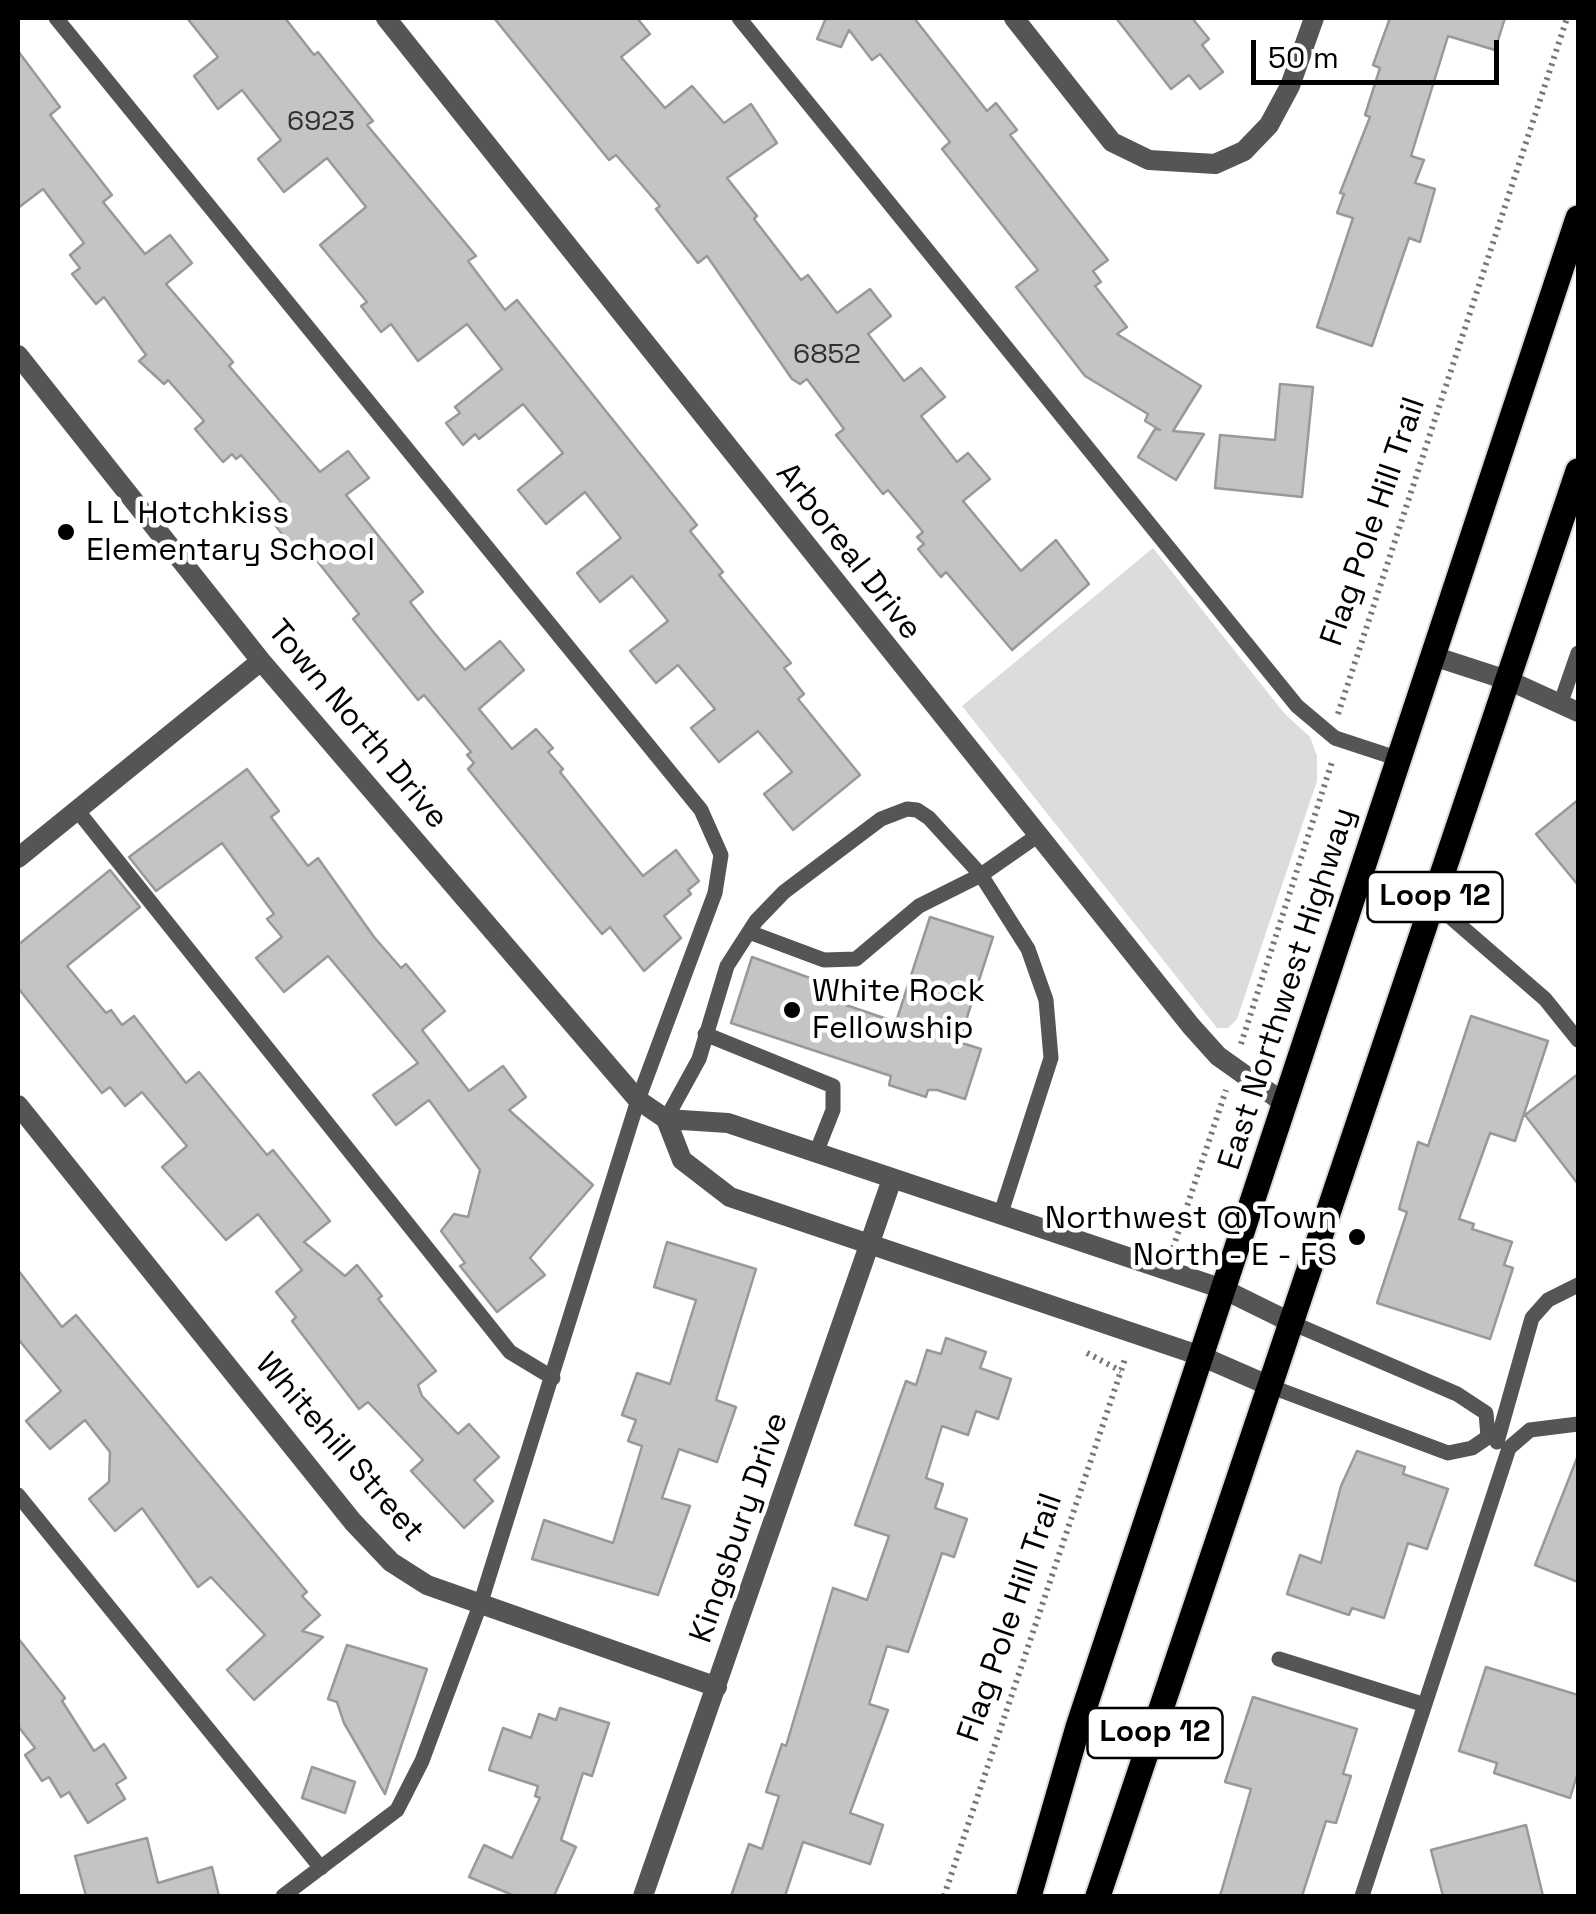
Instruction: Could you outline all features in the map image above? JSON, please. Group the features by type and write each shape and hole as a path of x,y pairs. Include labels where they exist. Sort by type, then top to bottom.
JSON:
{"main road":[{"name":"East Northwest Highway","path":"1030,1896 1078,1727 1578,218"},
{"name":"Loop 12","path":"1098,1896 1578,471"}],"street":[{"name":"Arboreal Drive","path":"386,18 1037,836 1209,1046 1284,1102"},
{"path":"1014,18 1112,142 1149,160 1215,164 1244,151 1269,126 1290,86 1314,18"},
{"name":"Town North Drive","path":"18,355 262,661 638,1100 666,1119 728,1124 1000,1216 1168,1260 1292,1323"},
{"path":"1433,656 1510,681 1570,707"},
{"path":"18,858 262,661"},
{"name":"Whitehill Street","path":"18,1105 354,1522 391,1562 427,1585 717,1687"},
{"path":"666,1119 682,1160 730,1197 1201,1356 1272,1386"},
{"name":"Kingsbury Drive","path":"643,1896 892,1179"}],"lane":[{"path":"56,18 701,810 721,855 715,894 638,1100 480,1605 422,1761 397,1810 283,1896"},
{"path":"740,18 1297,706 1335,738 1399,759"},
{"path":"1570,707 1578,653"},
{"path":"666,1119 699,1059 727,966 749,932 784,892 881,819 907,809 929,818 980,875 1028,949 1046,1000 1053,1044 1000,1216"},
{"path":"77,810 510,1352 553,1378"},
{"path":"749,932 824,960 856,959 918,906 980,875 1037,836"},
{"path":"1433,902 1546,999 1578,1040"},
{"path":"705,1034 833,1086 833,1110 816,1153"},
{"path":"1362,1896 1422,1704 1532,1318 1548,1300 1578,1286"},
{"path":"1292,1323 1457,1394 1486,1412 1498,1442"},
{"path":"1272,1386 1448,1453 1530,1430 1578,1424"},
{"path":"18,1495 322,1868"},
{"path":"1280,1660 1422,1704"}],"path":[{"name":"Flag Pole Hill Trail","path":"1241,1044 1331,770 1349,675 1567,18"},
{"path":"1168,1260 1224,1096"},
{"name":"Flag Pole Hill Trail","path":"944,1896 1136,1334"},
{"path":"1088,1353 1121,1372"}],"shaded area":[{"path":"1153,548 1284,713 1310,737 1317,756 1317,781 1237,1019 1228,1028 1217,1028 962,706"}],"building":[{"path":"187,18 285,18 314,55 318,52 373,121 367,125 476,256 468,261 505,310 517,300 697,525 690,531 723,572 719,575 791,663 784,668 804,694 798,699 860,775 793,830 764,794 792,772 758,731 719,762 691,728 715,709 678,665 656,683 630,651 668,621 632,576 600,602 577,573 621,538 585,492 546,524 518,490 563,453 523,404 479,439 475,434 463,445 446,423 460,413 455,407 502,369 467,324 418,361 391,324 381,332 361,306 367,302 320,245 366,207 327,158 284,192 258,159 281,140 242,90 218,109 194,76 218,57"},
{"path":"494,18 637,18 650,34 621,57 665,108 692,86 724,123 751,104 777,143 727,178 757,216 754,219 801,280 808,275 837,313 870,289 891,316 868,334 904,381 921,368 945,397 921,416 957,462 968,453 990,479 963,501 1021,571 1056,540 1089,584 1012,650 946,572 941,577 918,549 924,544 917,537 923,532 888,490 883,494 836,435 844,429 807,379 800,384 792,379 707,256 698,263 656,209 660,206 616,155 609,160"},
{"path":"826,18 914,18 987,111 996,103 1017,130 1010,135 1108,260 1093,271 1101,282 1095,286 1127,327 1117,334 1201,386 1173,431 1204,434 1176,480 1138,457 1155,429 1160,430 1145,421 1148,414 1085,376 1016,287 1038,270 942,149 950,142 880,54 872,60 849,30 841,47 817,39"},
{"path":"1116,18 1192,18 1209,39 1202,45 1223,72 1200,89 1189,75 1171,89"},
{"path":"1390,18 1505,18 1495,50 1448,36 1411,156 1424,160 1415,183 1435,189 1420,242 1409,238 1372,346 1317,327 1353,218 1337,213 1344,194 1340,193 1370,117 1365,115 1380,68 1373,65"},
{"path":"18,51 60,107 50,115 112,195 103,202 145,254 170,235 192,263 166,284 233,362 229,366 320,472 348,451 369,478 346,495 423,592 410,602 435,634 465,670 500,641 524,670 479,709 512,749 536,729 553,748 548,752 563,769 560,772 643,876 676,850 699,881 688,890 691,894 664,916 681,938 644,971 610,927 602,934 468,769 474,763 467,755 471,752 424,695 418,700 353,619 359,614 318,562 298,540 291,546 266,513 281,502 241,455 236,459 232,454 223,462 195,429 204,421 168,380 164,384 139,361 146,355 104,297 96,304 72,274 80,268 70,255 84,243 43,189 18,208"},
{"path":"1280,384 1313,387 1302,497 1215,488 1220,435 1275,440"},
{"path":"247,769 279,811 271,817 308,866 318,858 374,937 401,968 406,964 445,1011 422,1030 469,1091 503,1066 526,1097 509,1110 593,1185 530,1258 545,1275 497,1312 460,1266 465,1263 441,1231 454,1214 468,1217 480,1170 429,1100 396,1125 373,1095 418,1063 328,956 284,992 256,958 282,937 267,919 274,914 222,843 156,891 129,857"},
{"path":"1578,800 1578,885 1536,834"},
{"path":"110,870 140,907 67,966 106,1013 111,1010 122,1025 134,1016 186,1083 199,1072 267,1155 273,1150 330,1221 304,1242 345,1276 357,1265 382,1296 378,1299 436,1371 418,1385 422,1396 458,1434 469,1424 499,1457 474,1480 493,1501 464,1528 411,1471 423,1460 368,1402 359,1409 292,1321 296,1317 276,1292 302,1270 258,1214 226,1240 162,1167 187,1146 142,1092 125,1106 110,1087 102,1093 18,988 18,945"},
{"name":"White Rock Fellowship","path":"930,917 993,937 959,1042 981,1049 965,1099 937,1090 928,1090 926,1097 889,1085 891,1076 731,1023 752,957 832,986 828,999 896,1022"},
{"path":"1471,1016 1548,1041 1515,1141 1490,1133 1459,1219 1474,1224 1472,1229 1512,1242 1504,1265 1513,1268 1490,1339 1377,1303 1407,1212 1399,1209 1418,1142 1428,1146"},
{"path":"1578,1074 1578,1184 1525,1115"},
{"path":"667,1242 756,1269 716,1400 736,1407 717,1462 679,1449 662,1498 690,1506 658,1595 532,1559 544,1520 613,1543 642,1446 628,1441 636,1420 622,1415 637,1373 670,1384 696,1300 654,1287"},
{"path":"18,1270 62,1327 76,1315 307,1592 302,1596 320,1615 302,1631 323,1637 254,1700 227,1670 265,1635 211,1577 198,1587 142,1508 115,1531 89,1499 109,1482 110,1452 85,1420 50,1449 26,1421 61,1391 18,1339"},
{"path":"946,1338 986,1352 980,1368 1011,1379 998,1419 976,1411 968,1435 942,1426 926,1478 943,1484 935,1508 967,1519 954,1557 942,1553 908,1652 887,1646 869,1704 888,1710 850,1813 883,1825 870,1864 803,1842 785,1896 731,1896 749,1844 762,1849 779,1796 766,1792 782,1744 786,1746 833,1588 867,1600 889,1536 855,1525 906,1381 916,1385 927,1350 941,1354"},
{"path":"1357,1451 1405,1467 1403,1474 1448,1489 1427,1549 1408,1543 1384,1618 1352,1608 1349,1615 1287,1594 1300,1555 1321,1563 1341,1486"},
{"path":"1578,1459 1578,1582 1535,1565"},
{"path":"18,1638 65,1698 62,1701 94,1751 104,1744 126,1778 116,1784 125,1799 88,1823 69,1792 61,1797 49,1777 42,1781 25,1755 35,1748 18,1726"},
{"path":"347,1645 427,1669 385,1794 344,1723 337,1702 328,1699"},
{"path":"1486,1667 1578,1695 1578,1772 1570,1798 1494,1773 1497,1763 1459,1751"},
{"path":"1253,1697 1357,1729 1343,1774 1351,1776 1336,1823 1326,1821 1302,1896 1220,1896 1251,1789 1225,1782"},
{"path":"560,1708 609,1723 592,1776 583,1773 561,1840 576,1847 554,1896 515,1896 469,1877 484,1845 512,1858 540,1798 535,1796 538,1786 489,1770 503,1728 531,1738 539,1714 556,1720"},
{"path":"312,1767 355,1782 345,1813 302,1798"},
{"path":"1526,1825 1543,1896 1443,1896 1431,1850"},
{"path":"147,1838 158,1883 212,1867 219,1896 86,1896 75,1856"}],"place":[{"name":"L L Hotchkiss Elementary School","path":"66,532"},
{"name":"White Rock Fellowship","path":"792,1010"},
{"name":"Northwest @ Town North - E - FS","path":"1357,1237"}]}
